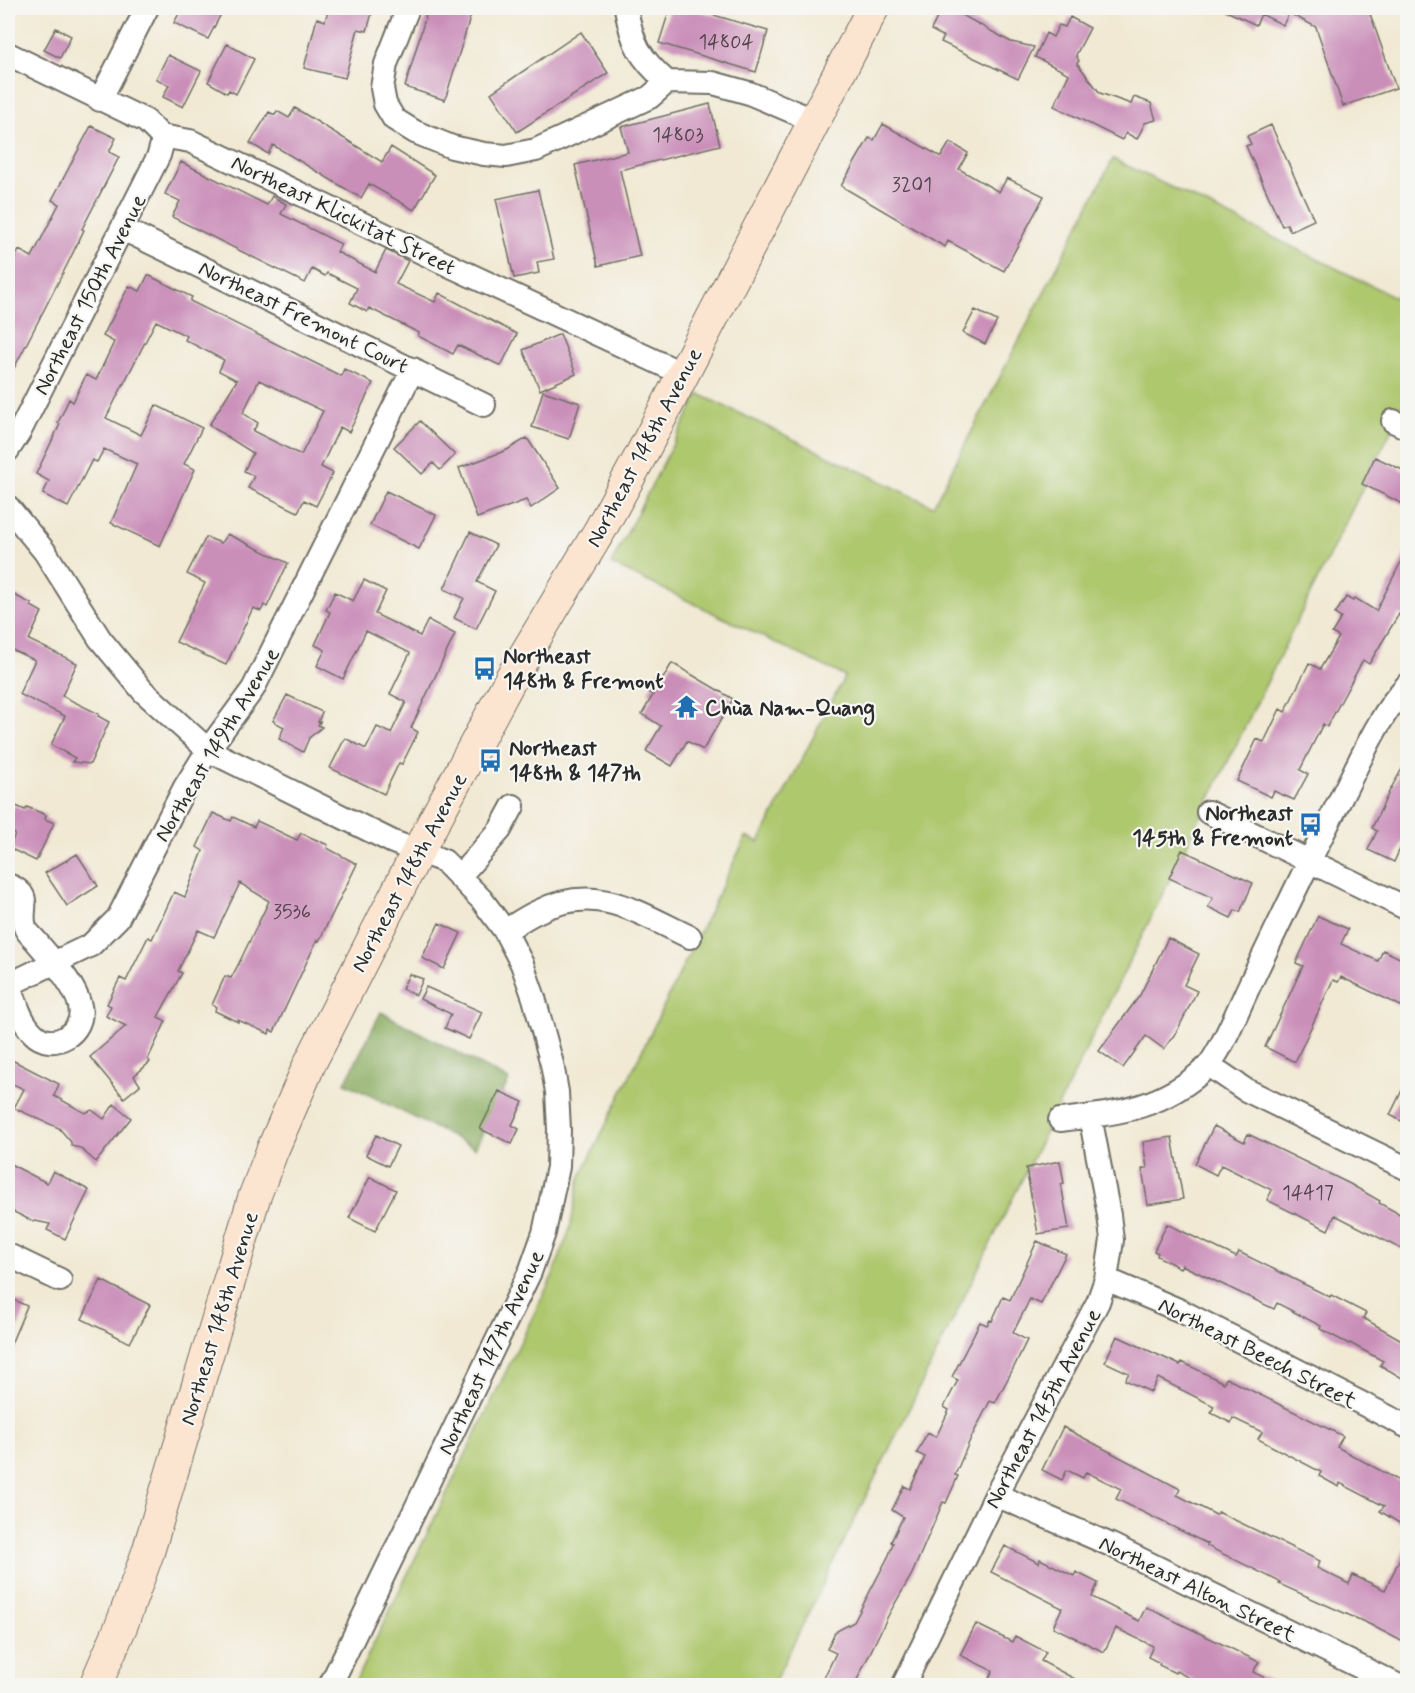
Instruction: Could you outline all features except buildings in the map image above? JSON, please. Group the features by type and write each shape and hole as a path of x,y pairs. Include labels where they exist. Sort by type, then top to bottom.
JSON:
{"main road":[{"name":"Northeast 148th Avenue","path":"95,1686 123,1624 148,1552 239,1245 272,1151 320,1040 510,680 600,530 639,459 873,8"}],"street":[{"path":"100,100 147,8"},
{"path":"408,8 387,64 382,88 385,104 394,119 416,132 452,147 506,156 536,150 650,97 668,82"},
{"path":"626,8 630,28 639,52 668,82 713,83 749,93 815,121"},
{"name":"Northeast Klickitat Street","path":"8,54 146,122 161,136 190,141 683,374"},
{"name":"Northeast 150th Avenue","path":"8,450 19,433 123,229 159,155 162,144 161,136"},
{"name":"Northeast Fremont Court","path":"123,229 484,405"},
{"name":"Northeast 149th Avenue","path":"8,885 22,895 26,905 25,927 54,963 69,984 80,1005 81,1016 78,1026 61,1040 48,1041 38,1038 31,1032 19,1011 8,983 54,963 90,945 118,918 163,826 208,750 253,688 412,369"},
{"name":"Northeast 147th Avenue","path":"8,507 45,552 100,639 143,691 208,750 393,842 444,861 482,900 505,931 522,964 534,998 552,1064 557,1092 559,1129 558,1167 544,1233 530,1272 330,1686"},
{"path":"1060,1120 1125,1112 1147,1105 1169,1095 1209,1065 1225,1037 1309,861 1376,728 1407,684"},
{"path":"459,877 500,830 513,806"},
{"path":"1208,812 1407,909"},
{"path":"505,931 538,911 561,903 585,899 619,904 690,937"},
{"path":"1209,1065 1244,1089 1407,1169"},
{"name":"Northeast 145th Avenue","path":"905,1685 996,1495 1098,1302 1106,1279 1112,1240 1090,1116"},
{"path":"8,1255 60,1280"},
{"name":"Northeast Beech Street","path":"1106,1279 1181,1311 1407,1427"},
{"name":"Northeast Alton Street","path":"996,1495 1111,1545 1399,1686"}],"green space":[{"path":"1113,159 1407,303 1407,398 773,1685 353,1686 553,1275 570,1229 580,1178 746,837 759,842 845,676 611,564 699,394 933,506"},
{"path":"381,1012 509,1080 475,1148 345,1083"}],"place":[{"name":"Northeast 148th & Fremont","path":"485,668"},
{"name":"Chùa Nam-Quang","path":"687,707"},
{"name":"Northeast 148th & 147th","path":"491,760"},
{"name":"Northeast 145th & Fremont","path":"1311,825"}]}
